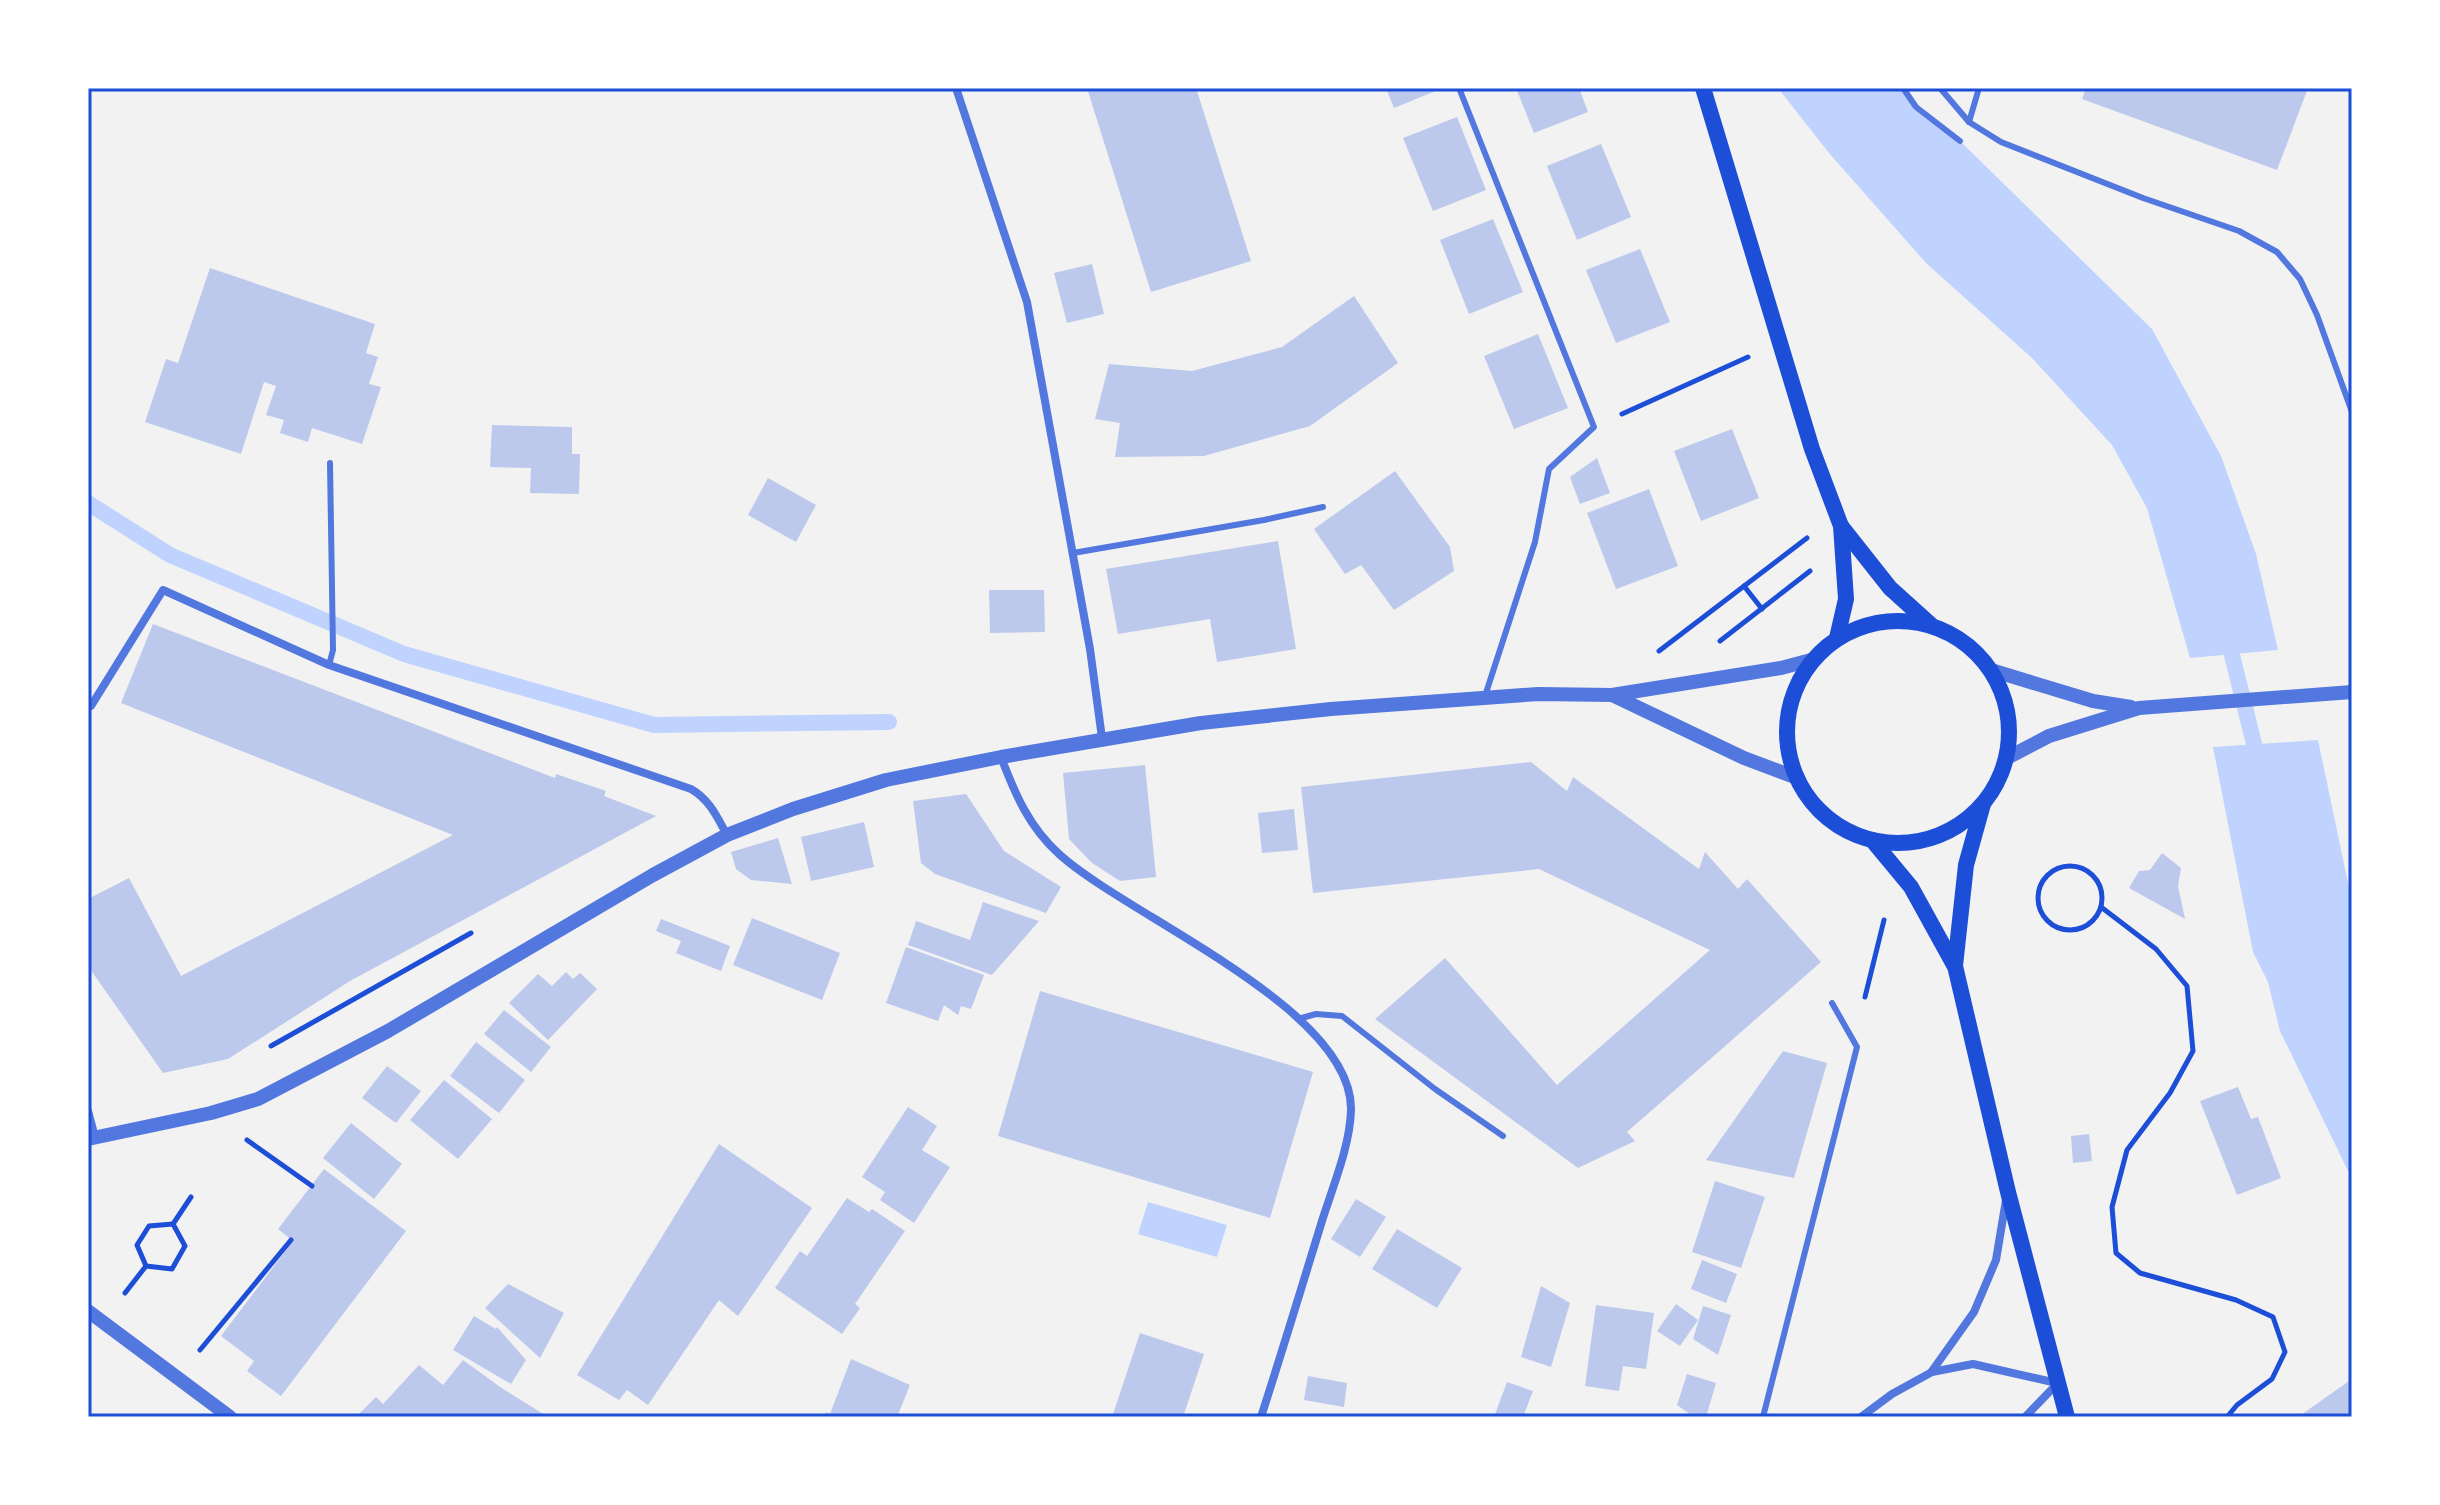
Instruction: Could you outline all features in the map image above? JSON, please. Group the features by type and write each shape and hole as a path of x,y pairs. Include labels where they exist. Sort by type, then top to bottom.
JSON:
{"main road":[{"path":"1703,88 1812,449 1841,526 1846,599 1837,638"},
{"path":"1841,526 1890,588 1931,625 1964,642 1991,670 2004,698 2010,729 2007,758 1993,790 1983,804 1960,824 1933,838 1902,843 1872,840 1841,827 1815,806 1797,778 1786,738 1792,697 1811,660 1837,638 1882,621 1931,625"},
{"path":"1955,966 1966,865 1983,804"},
{"path":"1872,840 1911,887 1955,966 2008,1192 2067,1417"}],"street":[{"path":"956,88 1027,302 1090,649 1102,738"},
{"path":"91,706 163,590 329,665 691,789 704,796 727,835"},
{"path":"88,1111 92,1138 236,1107 280,1089 388,1031 665,868 727,835 822,799 886,780 1102,738 1201,723 1331,709 1538,694 1612,695 1781,668 1811,660"},
{"path":"1991,670 2093,701 2139,708 2352,692"},
{"path":"1612,695 1744,758 1797,778"},
{"path":"2007,758 2049,736 2139,708"},
{"path":"1001,757 1029,821 1060,855 1249,979 1298,1019 1327,1049 1347,1083 1351,1112 1338,1171 1261,1417"},
{"path":"1932,1372 1974,1312 1996,1260 2008,1192"},
{"path":"88,1311 230,1417"},
{"path":"1861,1417 1892,1394 1932,1372 1973,1364 2058,1383"},
{"path":"2025,1417 2058,1383"}],"lane":[{"path":"1459,88 1594,427 1549,469 1535,542 1484,700"},
{"path":"1903,88 1916,107 1960,141"},
{"path":"1940,88 1969,122 2001,142 2143,198 2239,231 2277,252 2300,279 2317,315 2352,412"},
{"path":"1969,122 1979,88"},
{"path":"329,665 333,650 330,463"},
{"path":"1073,553 1323,507"},
{"path":"1763,1417 1857,1047 1832,1003"},
{"path":"1298,1019 1316,1014 1342,1016 1435,1089 1503,1136"}],"path":[{"path":"1594,427 1749,356"},
{"path":"1655,654 1812,534"},
{"path":"1717,644 1814,568"},
{"path":"1744,586 1762,609"},
{"path":"2062,866 2084,869 2100,885 2101,907 2097,915 2082,928 2062,928 2045,918 2040,910 2039,889 2045,878 2062,866"},
{"path":"2101,907 2156,949 2187,986 2193,1051 2170,1093 2127,1150 2112,1207 2116,1253 2140,1273 2236,1300 2273,1317 2285,1352 2272,1379 2237,1405 2227,1417"},
{"path":"1875,954 1884,920"},
{"path":"271,1046 471,933"},
{"path":"282,1165 312,1186"},
{"path":"173,1224 191,1197"},
{"path":"146,1266 172,1269 185,1246 173,1224"},
{"path":"146,1266 137,1245 149,1226 173,1224"},
{"path":"200,1350 291,1240"},
{"path":"125,1293 146,1266"}],"water":[{"path":"1778,88 1903,88 1916,107 1960,141 2152,329 2221,456 2256,554 2278,650 2190,658 2147,508 2112,445 2032,358 1926,263 1829,153"},
{"path":"2318,740 2352,902 2352,1179 2280,1031 2268,982 2253,952 2213,747"},
{"path":"1148,1202 1227,1225 1217,1257 1138,1234"}],"building":[{"path":"1087,88 1196,88 1251,261 1151,292"},
{"path":"1386,88 1443,88 1394,108"},
{"path":"1516,88 1579,88 1588,112 1534,133"},
{"path":"2086,88 2308,88 2277,170 2082,99"},
{"path":"1457,117 1486,190 1433,211 1403,138"},
{"path":"1601,144 1631,217 1577,240 1547,166"},
{"path":"1493,219 1523,292 1469,314 1440,240"},
{"path":"1640,249 1670,322 1616,343 1586,270"},
{"path":"1092,264 1104,314 1067,323 1054,273"},
{"path":"210,268 375,324 366,353 378,357 369,384 381,387 362,444 312,428 308,442 280,433 284,420 266,415 276,386 264,382 241,454 145,422 166,359 178,363"},
{"path":"1354,296 1398,363 1310,426 1204,456 1115,457 1120,423 1095,419 1109,364 1192,371 1282,347"},
{"path":"1538,334 1568,408 1514,429 1484,356"},
{"path":"492,425 572,427 572,454 580,454 579,494 530,493 531,468 490,467"},
{"path":"1732,429 1759,498 1701,521 1674,451"},
{"path":"1597,458 1610,493 1580,504 1570,477"},
{"path":"1395,471 1450,547 1454,571 1394,610 1361,565 1345,574 1314,529"},
{"path":"768,478 816,505 796,542 748,515"},
{"path":"1649,489 1678,566 1616,589 1587,513"},
{"path":"1278,541 1296,649 1217,662 1210,619 1118,634 1106,569"},
{"path":"989,590 1044,590 1045,632 990,633"},
{"path":"153,624 555,778 556,774 606,791 604,796 656,816 350,981 228,1059 163,1073 88,966 88,899 129,878 181,976 453,835 121,703"},
{"path":"1531,762 1567,791 1573,777 1699,869 1705,852 1738,889 1747,879 1821,962 1627,1132 1635,1141 1578,1168 1375,1019 1445,958 1557,1085 1710,950 1539,869 1313,893 1301,787"},
{"path":"1145,765 1156,877 1120,881 1092,863 1069,839 1063,773"},
{"path":"966,794 1004,851 1061,887 1046,913 935,874 921,863 913,801"},
{"path":"1294,809 1298,850 1262,853 1258,813"},
{"path":"864,822 874,867 811,881 801,837"},
{"path":"778,838 792,884 751,880 736,869 731,852"},
{"path":"2162,853 2181,868 2178,886 2185,919 2129,888 2139,871 2150,870"},
{"path":"983,902 1039,921 992,975 908,945 916,921 970,940"},
{"path":"752,918 840,953 822,1000 733,965"},
{"path":"661,919 730,946 721,971 676,953 681,941 656,931"},
{"path":"906,947 984,975 971,1009 961,1006 958,1015 944,1005 938,1021 886,1003"},
{"path":"566,972 573,979 580,973 597,989 548,1040 509,1003 538,974 552,986"},
{"path":"1040,991 1313,1072 1270,1218 998,1136"},
{"path":"504,1010 551,1047 531,1072 484,1034"},
{"path":"476,1042 525,1080 499,1113 450,1076"},
{"path":"1783,1051 1827,1063 1794,1178 1706,1160"},
{"path":"387,1066 421,1091 396,1123 362,1098"},
{"path":"444,1080 492,1119 458,1159 410,1120"},
{"path":"2238,1087 2251,1119 2258,1117 2281,1178 2237,1195 2200,1101"},
{"path":"908,1107 937,1126 922,1150 950,1167 914,1223 880,1200 885,1192 862,1177"},
{"path":"351,1123 402,1164 374,1199 323,1158"},
{"path":"2089,1134 2092,1161 2073,1163 2071,1136"},
{"path":"719,1144 812,1208 738,1316 719,1300 648,1405 627,1390 619,1400 577,1375"},
{"path":"324,1169 406,1231 281,1396 247,1371 254,1361 221,1336 293,1241 278,1229"},
{"path":"1715,1181 1765,1197 1741,1268 1692,1252"},
{"path":"847,1198 869,1212 872,1209 905,1231 855,1304 860,1308 842,1334 775,1288 800,1251 807,1256"},
{"path":"1356,1199 1386,1217 1360,1257 1331,1239"},
{"path":"1397,1229 1462,1268 1437,1308 1372,1269"},
{"path":"1702,1260 1737,1274 1726,1303 1691,1289"},
{"path":"508,1284 564,1313 540,1358 485,1308"},
{"path":"1541,1286 1570,1303 1551,1367 1521,1357"},
{"path":"1676,1304 1698,1320 1680,1346 1657,1331"},
{"path":"1596,1305 1654,1313 1646,1369 1623,1366 1619,1391 1585,1386"},
{"path":"1703,1306 1731,1315 1718,1355 1693,1339"},
{"path":"474,1316 497,1327 526,1360 511,1384 453,1350"},
{"path":"1140,1333 1204,1354 1183,1417 1112,1417"},
{"path":"851,1359 910,1385 897,1417 823,1417 826,1412 830,1414"},
{"path":"463,1360 548,1417 356,1417 376,1397 383,1404 419,1365 443,1385"},
{"path":"1687,1374 1716,1383 1706,1417 1694,1417 1677,1405"},
{"path":"1308,1376 1347,1383 1344,1407 1304,1400"},
{"path":"2352,1379 2352,1417 2298,1417"},
{"path":"1507,1382 1533,1391 1523,1417 1494,1417"}],"waterway":[{"path":"88,503 170,555 404,654 654,725 889,722"},
{"path":"2227,635 2259,764"}]}
